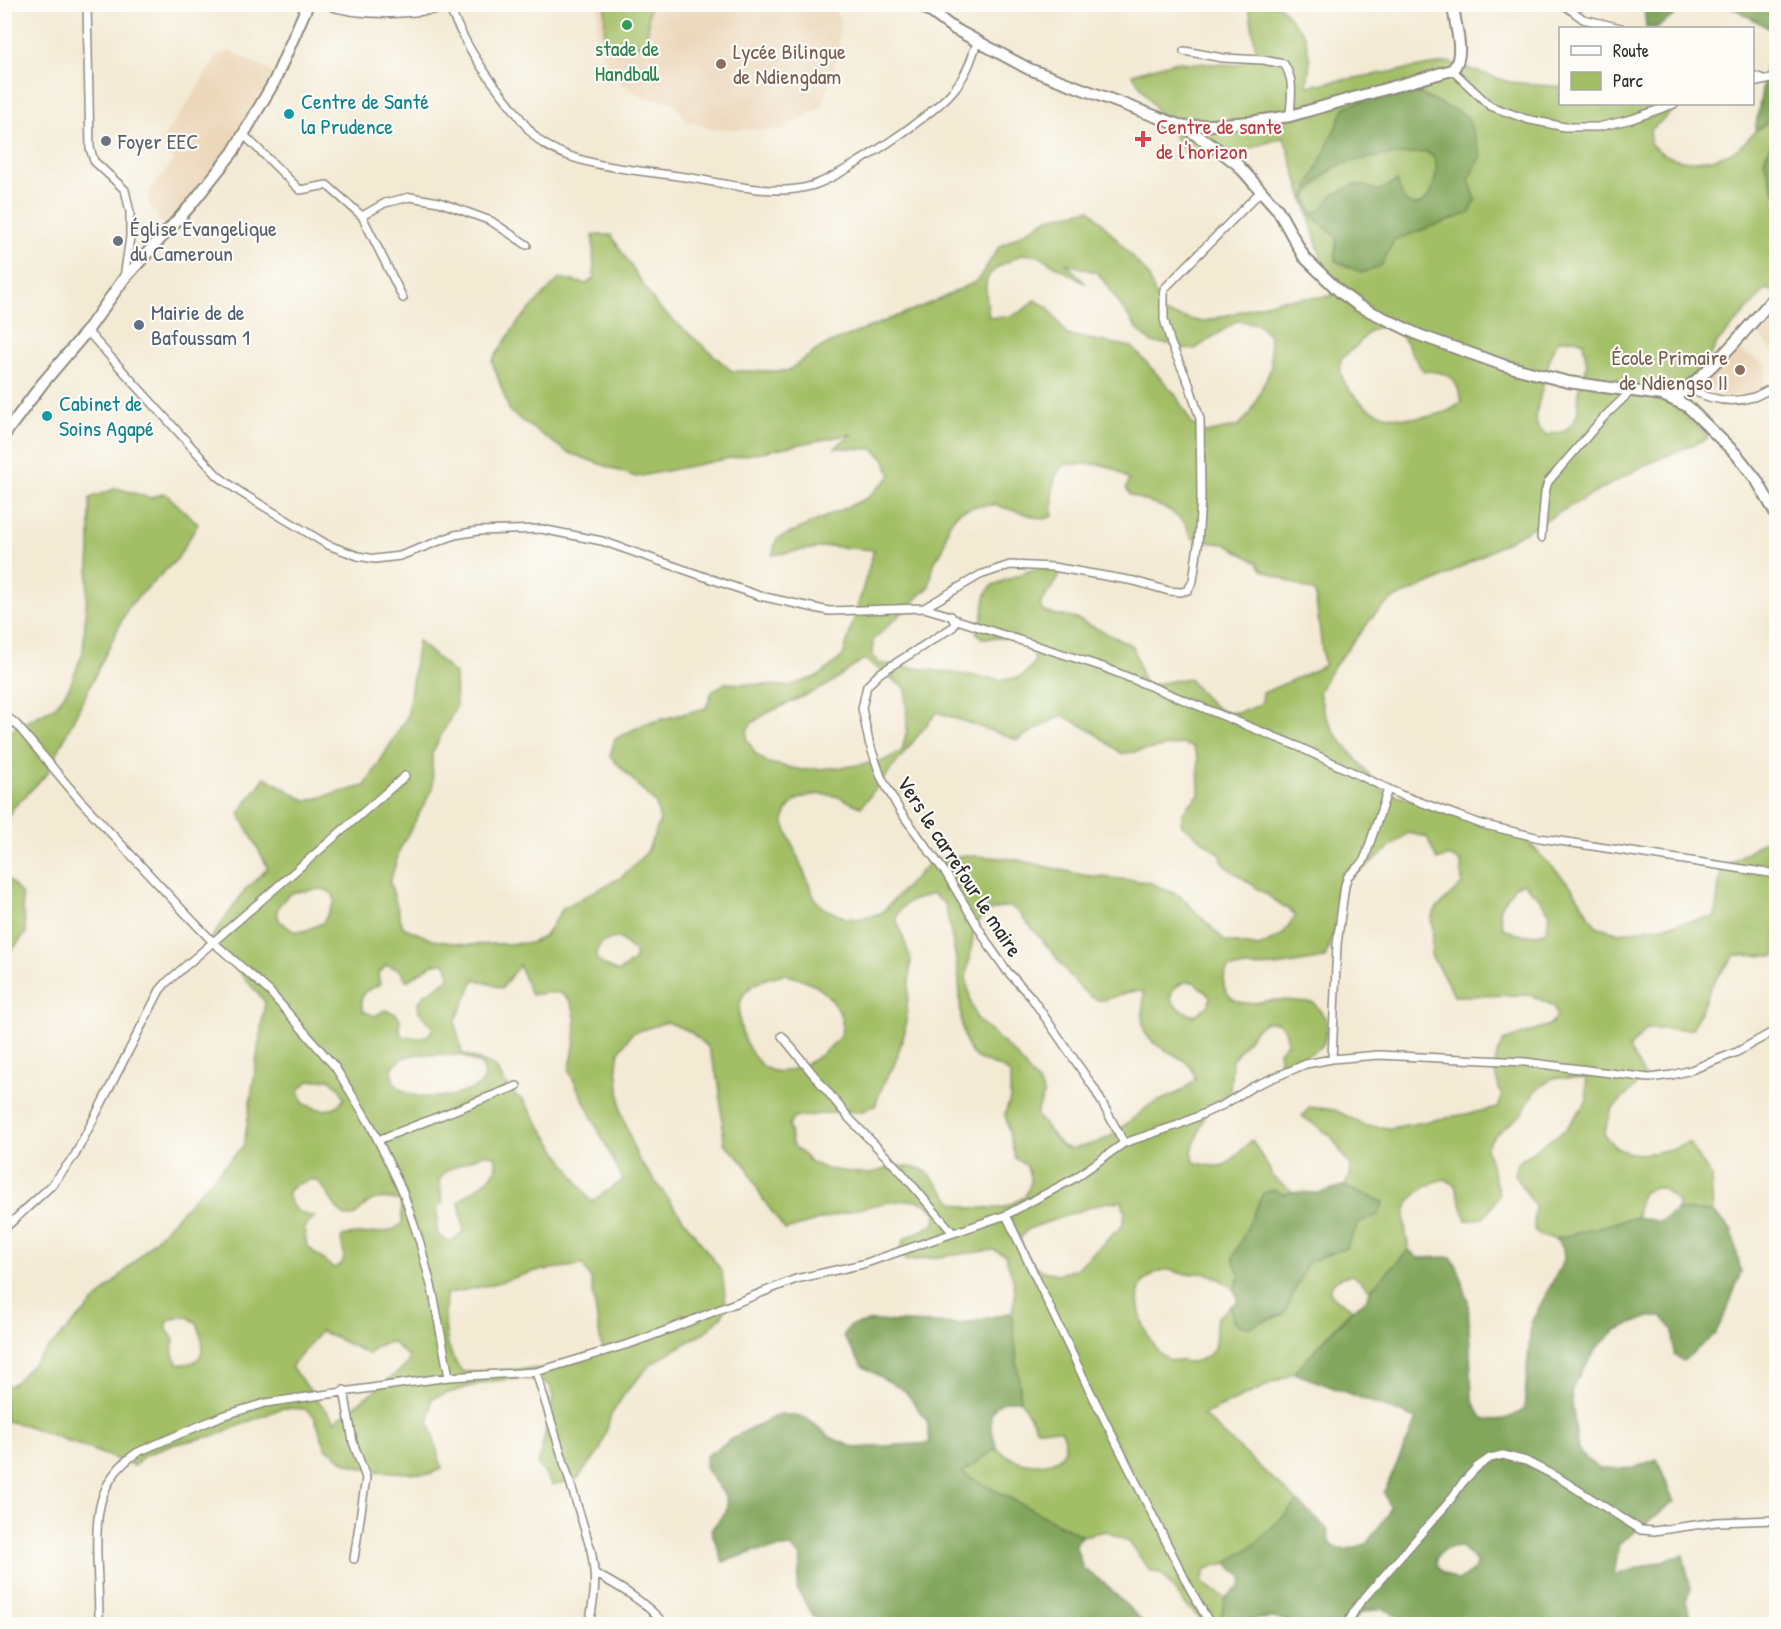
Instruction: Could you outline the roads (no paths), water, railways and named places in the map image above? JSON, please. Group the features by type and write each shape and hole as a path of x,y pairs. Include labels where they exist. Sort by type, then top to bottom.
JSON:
{"street":[{"path":"87,4 90,148 94,161 125,190 130,212 130,237 123,280"},
{"path":"4,435 42,384 87,331 123,280 217,175 244,135 274,82 308,4"},
{"path":"323,4 338,10 358,12 400,12 483,4"},
{"path":"920,4 953,28 1029,69 1184,127 1237,164 1278,210 1304,256 1340,292 1359,306 1419,335 1503,365 1568,382 1674,398 1687,406 1737,456 1756,478 1776,514"},
{"path":"1184,127 1250,122 1290,116 1452,70 1457,65 1459,53 1452,4"},
{"path":"1563,4 1583,19 1617,27"},
{"path":"449,8 465,42 488,78 526,127 549,146 578,159 636,172 754,188 780,189 813,186 858,162 944,100 970,65 977,42"},
{"path":"1184,51 1223,58 1263,60 1284,64 1290,73 1292,88 1290,116"},
{"path":"1452,70 1490,106 1526,119 1565,127 1598,128 1671,105"},
{"path":"1754,76 1764,79"},
{"path":"1754,82 1776,78"},
{"path":"244,135 300,190 327,185 362,216 403,298"},
{"path":"924,608 980,575 1010,565 1053,567 1134,581 1168,591 1188,590 1193,581 1202,497 1200,419 1189,384 1168,336 1164,319 1164,289 1261,191"},
{"path":"362,216 386,203 410,196 440,202 491,222 527,245"},
{"path":"1674,398 1688,388 1739,338 1776,295"},
{"path":"87,331 218,476 240,492 328,545 358,556 375,559 400,556 455,535 478,531 541,529 602,541 759,596 829,611 924,608 1103,667 1287,742 1388,789 1481,824 1540,838 1776,874"},
{"path":"1688,388 1702,396 1723,401 1756,396 1767,389 1776,387"},
{"path":"1541,538 1548,482 1603,418 1632,391"},
{"name":"Vers le carrefour le maire","path":"954,619 955,623 952,627 880,673 867,686 862,708 869,742 881,777 900,811 947,875 1007,972 1031,997 1094,1088 1124,1143"},
{"path":"4,714 17,725 79,799 213,942 269,991 335,1066 378,1140 403,1192 433,1293 449,1377"},
{"path":"4,1229 52,1185 75,1155 160,990 405,776"},
{"path":"1332,1059 1337,944 1345,885 1348,876 1363,862 1388,789"},
{"path":"99,1624 98,1514 112,1476 124,1461 138,1452 242,1409 344,1390 449,1377 536,1372 670,1329 796,1278 863,1263 1006,1215 1075,1178 1124,1143 1178,1125 1306,1064 1378,1055 1525,1062 1649,1078 1691,1070 1737,1052 1776,1030"},
{"path":"782,1036 849,1118 903,1173 953,1233"},
{"path":"378,1140 517,1086"},
{"path":"1006,1215 1082,1374 1188,1585 1210,1624"},
{"path":"536,1372 591,1550 596,1574 596,1591 589,1624"},
{"path":"344,1390 352,1442 366,1478 354,1559"},
{"path":"1347,1624 1358,1605 1448,1503 1463,1482 1477,1467 1490,1458 1503,1455 1526,1461 1559,1478 1641,1530 1654,1531 1716,1522 1776,1520"},
{"path":"596,1574 616,1585 655,1614 664,1624"}],"place":[{"name":"stade de Handball","path":"627,25"},
{"name":"Lycée Bilingue de Ndiengdam","path":"721,64"},
{"name":"Centre de Santé la Prudence","path":"289,114"},
{"name":"Centre de sante de l'horizon","path":"1143,139"},
{"name":"Foyer EEC","path":"106,141"},
{"name":"Église Evangelique du Cameroun","path":"118,241"},
{"name":"Mairie de de Bafoussam 1","path":"139,325"},
{"name":"École Primaire de Ndiengso II","path":"1740,370"},
{"name":"Cabinet de Soins Agapé","path":"47,416"}]}
